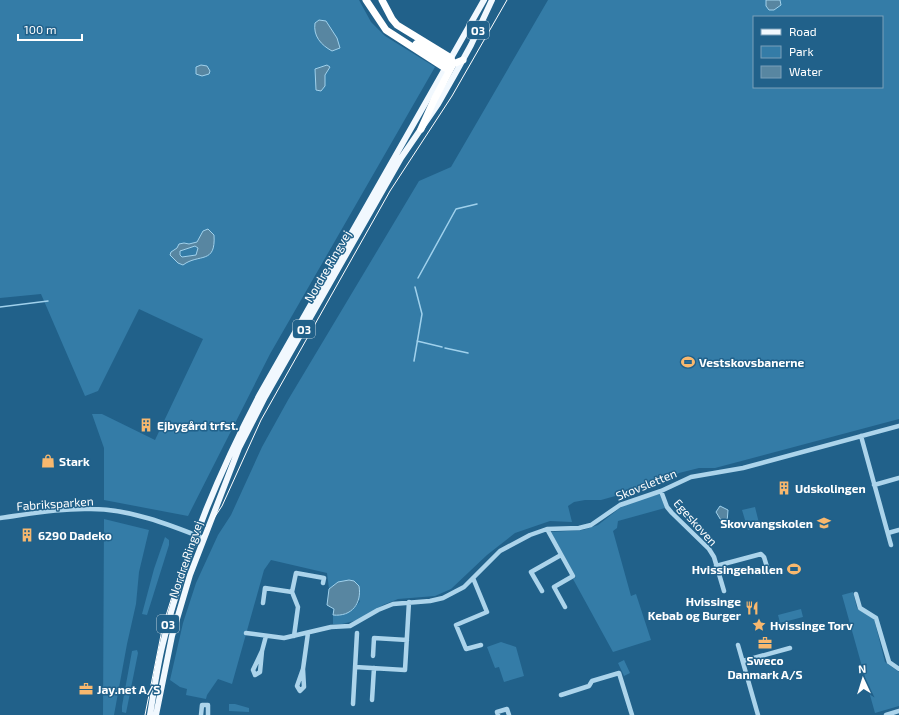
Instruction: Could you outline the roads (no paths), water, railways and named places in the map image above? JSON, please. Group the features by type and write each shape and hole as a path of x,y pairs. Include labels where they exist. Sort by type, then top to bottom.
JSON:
{"highway":[{"path":"366,0 376,16 401,35 450,63 463,60"},
{"path":"382,0 386,10 397,25 450,63"},
{"path":"421,129 450,63"}],"main road":[{"name":"Nordre Ringvej","path":"150,715 162,643 195,535 233,445 260,394 450,63 484,0"},
{"name":"Nordre Ringvej","path":"156,715 172,636 190,575 226,478 252,421 401,158 421,129 463,60 492,0"}],"street":[{"name":"Skovsletten","path":"308,633 331,627 345,627 357,624 385,606 409,602 430,601 450,595 464,586 494,556 509,545 547,529 586,526 598,521 620,505 661,491 692,477 733,471 899,426"},
{"path":"861,436 891,545"},
{"path":"874,485 899,478"},
{"name":"Egeskoven","path":"661,491 667,507 709,549 724,591"},
{"name":"Fabriksparken","path":"0,518 74,509 110,510 138,516 203,538"},
{"path":"547,529 574,576 554,587 565,606"},
{"path":"888,533 899,530"},
{"path":"716,566 761,554 764,557 767,567"},
{"path":"542,591 531,572 561,555"},
{"path":"294,636 298,607 292,592 296,574 324,578 323,583"},
{"path":"473,578 487,612 456,625 466,649 481,645"},
{"path":"263,604 265,588 292,592"},
{"path":"856,594 860,608 876,618 889,662 899,669"},
{"path":"355,667 405,670 409,602"},
{"path":"246,633 284,638 308,633 303,669"},
{"path":"353,704 357,633"},
{"path":"262,651 266,636"},
{"path":"373,656 374,638 407,640"},
{"path":"738,644 758,715"},
{"path":"743,661 790,648"},
{"path":"372,700 374,668"},
{"path":"561,695 589,686 592,681 619,673 632,715"},
{"path":"201,715 202,705 208,705 208,715"},
{"path":"498,715 497,712 507,709 508,715"},
{"path":"886,715 899,711"}],"water":[{"path":"766,0 780,0 781,5 774,10 769,10 766,6"},
{"path":"319,20 326,21 337,38 340,48 332,51 321,43 315,32 315,23"},
{"path":"201,65 207,66 210,71 209,74 202,76 196,74 196,67"},
{"path":"327,65 330,67 325,75 325,86 321,91 316,90 315,69"},
{"path":"208,229 214,235 214,244 209,255 189,261 183,265 178,263 170,255 179,244 197,242 203,231","holes":["195,246 198,248 196,255 182,257 180,255 180,251"]},
{"path":"720,506 728,510 727,523 722,522 716,512"},
{"path":"349,580 354,581 359,586 360,592 357,603 354,608 346,614 333,615 334,609 327,605 329,589 338,582"}],"waterway":[{"path":"418,278 456,209 477,204"},
{"path":"414,361 422,314 415,287"},
{"path":"0,307 48,301"},
{"path":"417,341 442,347"},
{"path":"445,348 468,353"}],"tram line":[{"path":"145,715 163,625 177,581 187,559 222,506 261,420 390,191 452,96 507,0"}],"place":[{"name":"Vestskovsbanerne","path":"688,362"},
{"name":"Ejbygård trfst.","path":"146,425"},
{"name":"Stark","path":"48,461"},
{"name":"Udskolingen","path":"784,488"},
{"name":"Skovvangskolen","path":"824,523"},
{"name":"6290 Dadeko","path":"27,535"},
{"name":"Hvissingehallen","path":"794,569"},
{"name":"Hvissinge Kebab og Burger","path":"752,608"},
{"name":"Hvissinge Torv","path":"759,625"},
{"name":"Sweco Danmark A/S","path":"765,643"},
{"name":"Jay.net A/S","path":"86,689"}]}
